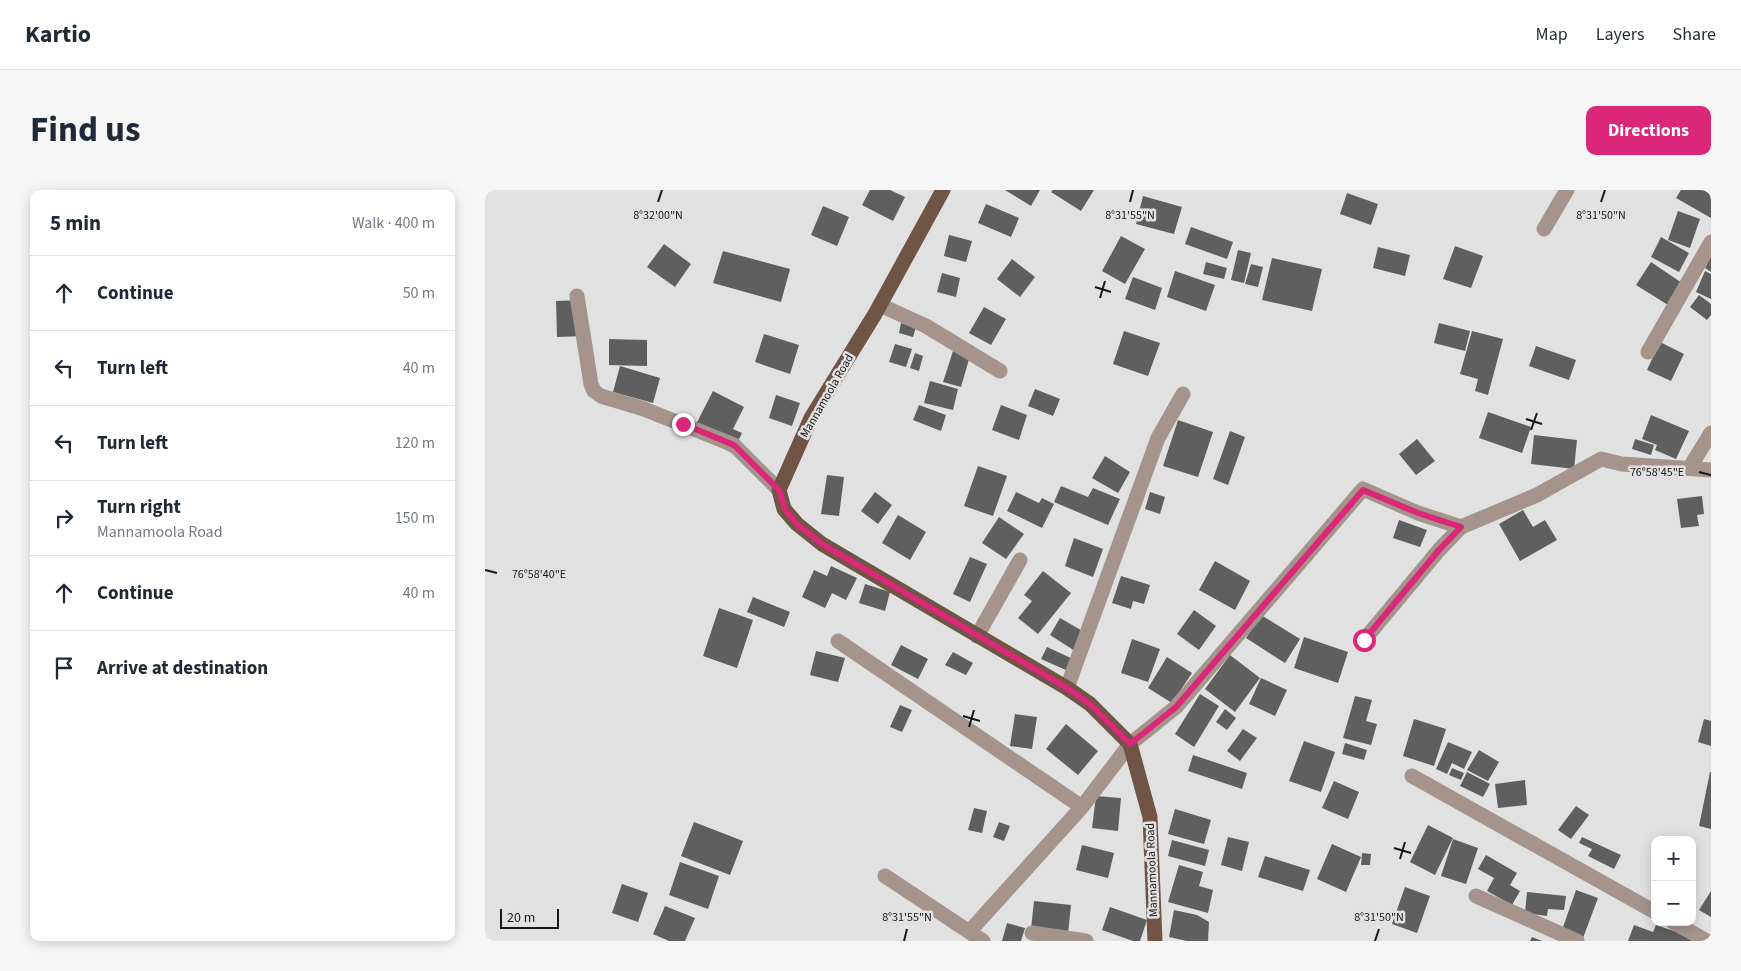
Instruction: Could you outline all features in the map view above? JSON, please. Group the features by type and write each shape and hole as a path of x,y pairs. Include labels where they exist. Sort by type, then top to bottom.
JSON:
{"main road":[{"name":"Mannamoola Road","path":"943,190 879,305 811,418 779,490 785,509 797,524 822,544 1067,688 1090,704 1130,744 1150,817 1155,941"}],"street":[{"path":"1544,229 1567,190"},
{"path":"1648,352 1711,242"},
{"path":"577,296 591,384 594,391 601,396 644,409 734,445 779,490"},
{"path":"879,305 926,326 1001,371"},
{"path":"1067,688 1158,438 1183,394"},
{"path":"1690,467 1711,433"},
{"path":"1364,640 1439,550 1461,527 1537,495 1601,459 1622,464 1690,467 1711,470"},
{"path":"969,932 1082,807 1130,744 1176,707 1363,490 1418,513 1461,527"},
{"path":"977,636 1020,560"},
{"path":"838,641 1082,807"},
{"path":"1412,776 1651,910"},
{"path":"885,876 983,941"},
{"path":"1476,896 1577,941"},
{"path":"1680,926 1707,941"},
{"path":"1033,933 1086,941"}],"building":[{"path":"870,190 890,190 905,197 893,221 862,205"},
{"path":"1005,190 1040,190 1031,206"},
{"path":"1053,190 1094,190 1081,211 1051,192"},
{"path":"1681,190 1711,190 1711,218 1676,198"},
{"path":"1347,193 1378,204 1371,225 1340,214"},
{"path":"1143,196 1182,207 1174,234 1136,224"},
{"path":"986,204 1019,218 1011,237 978,223"},
{"path":"823,206 849,217 837,246 811,235"},
{"path":"1678,211 1700,219 1690,248 1668,240"},
{"path":"1191,227 1233,242 1227,259 1185,244"},
{"path":"949,235 972,241 966,262 944,256"},
{"path":"1121,236 1145,249 1125,284 1102,271"},
{"path":"1661,237 1689,253 1679,272 1651,257"},
{"path":"664,244 691,264 675,287 647,267"},
{"path":"1455,246 1483,256 1471,288 1443,279"},
{"path":"1378,247 1410,255 1405,276 1373,268"},
{"path":"1238,250 1251,253 1244,283 1231,280"},
{"path":"723,251 790,269 781,302 713,283"},
{"path":"1711,256 1711,272 1705,268"},
{"path":"1272,258 1322,269 1312,311 1262,300"},
{"path":"1012,259 1035,277 1020,297 997,279"},
{"path":"1206,262 1227,268 1224,279 1203,274"},
{"path":"1651,262 1682,283 1668,305 1636,285"},
{"path":"1251,264 1263,267 1258,287 1245,284"},
{"path":"1175,271 1215,285 1206,311 1167,297"},
{"path":"1705,271 1711,274 1711,299 1696,292"},
{"path":"942,273 960,278 956,297 937,292"},
{"path":"1133,277 1162,288 1155,310 1125,299"},
{"path":"1699,295 1711,304 1711,315 1707,320 1690,307"},
{"path":"584,300 585,336 557,337 556,301"},
{"path":"984,307 1006,319 991,345 969,333"},
{"path":"901,323 916,327 913,337 899,333"},
{"path":"1439,323 1470,331 1465,351 1434,343"},
{"path":"1124,331 1160,343 1148,376 1113,364"},
{"path":"1472,331 1503,339 1488,395 1475,391 1478,379 1460,374"},
{"path":"764,334 799,345 790,374 755,362"},
{"path":"609,339 647,340 647,366 609,365"},
{"path":"1660,342 1684,354 1671,381 1647,370"},
{"path":"895,344 912,349 906,367 889,362"},
{"path":"1536,346 1576,360 1569,380 1529,366"},
{"path":"953,351 970,356 961,387 943,382"},
{"path":"915,353 923,356 919,371 910,368"},
{"path":"620,366 660,378 653,403 613,392"},
{"path":"930,381 958,389 953,410 924,403"},
{"path":"1035,389 1060,399 1053,416 1028,406"},
{"path":"713,391 744,407 733,429 742,433 732,453 692,432"},
{"path":"776,395 800,403 792,426 769,418"},
{"path":"919,405 946,415 941,431 913,420"},
{"path":"1001,405 1027,415 1019,440 992,430"},
{"path":"1488,412 1531,427 1522,453 1479,438"},
{"path":"1651,415 1689,431 1676,459 1655,450 1657,445 1642,439"},
{"path":"1178,420 1213,432 1198,477 1163,466"},
{"path":"1230,431 1245,437 1228,485 1213,479"},
{"path":"1534,435 1577,440 1574,469 1531,464"},
{"path":"1417,439 1435,461 1416,475 1399,454"},
{"path":"1635,439 1654,445 1651,455 1632,449"},
{"path":"1105,456 1130,472 1118,493 1092,478"},
{"path":"978,466 1007,476 993,516 964,506"},
{"path":"827,475 844,477 839,516 821,514"},
{"path":"1061,486 1088,497 1093,488 1120,499 1108,525 1054,502"},
{"path":"875,492 892,505 878,524 861,511"},
{"path":"1016,492 1039,503 1042,498 1054,504 1042,528 1007,511"},
{"path":"1150,492 1165,497 1160,514 1145,509"},
{"path":"1702,496 1704,514 1697,515 1699,526 1681,528 1677,499"},
{"path":"1523,510 1533,527 1545,520 1557,540 1520,561 1499,524"},
{"path":"898,515 926,532 910,560 882,543"},
{"path":"999,517 1024,534 1006,559 982,543"},
{"path":"1399,520 1427,530 1420,547 1393,538"},
{"path":"1074,538 1103,549 1093,577 1065,566"},
{"path":"970,557 987,564 970,602 953,594"},
{"path":"1215,561 1250,581 1235,610 1199,590"},
{"path":"831,566 857,578 846,600 832,593 825,608 802,597 814,570 827,576"},
{"path":"1043,571 1071,593 1038,634 1018,618 1032,601 1024,595"},
{"path":"1121,576 1150,585 1144,604 1133,601 1131,609 1112,603"},
{"path":"865,584 890,592 885,611 859,603"},
{"path":"753,597 790,612 784,627 747,612"},
{"path":"719,608 753,620 737,668 703,656"},
{"path":"1194,610 1216,626 1199,650 1177,634"},
{"path":"1261,615 1300,639 1285,663 1246,638"},
{"path":"1060,618 1086,633 1075,651 1050,635"},
{"path":"1304,637 1348,652 1338,683 1294,668"},
{"path":"1132,639 1160,649 1148,682 1121,673"},
{"path":"901,645 928,659 918,679 891,665"},
{"path":"1047,647 1073,659 1068,671 1041,659"},
{"path":"816,651 845,658 838,682 810,675"},
{"path":"953,652 973,663 966,675 945,665"},
{"path":"1230,655 1260,678 1235,712 1205,689"},
{"path":"1167,657 1192,673 1172,703 1148,688"},
{"path":"1261,678 1287,690 1275,716 1249,704"},
{"path":"1200,694 1219,706 1194,747 1175,734"},
{"path":"1355,696 1372,700 1366,721 1377,724 1371,745 1343,738"},
{"path":"900,705 912,710 902,732 890,727"},
{"path":"1225,709 1236,718 1227,730 1216,722"},
{"path":"1015,714 1037,717 1032,749 1010,746"},
{"path":"1414,719 1446,729 1434,766 1403,756"},
{"path":"1704,719 1711,721 1711,746 1698,742"},
{"path":"1066,724 1098,751 1078,775 1046,749"},
{"path":"1243,729 1257,738 1240,761 1227,751"},
{"path":"1304,741 1335,752 1321,792 1289,781"},
{"path":"1448,742 1472,752 1464,769 1452,763 1447,774 1436,769"},
{"path":"1345,743 1367,750 1364,760 1342,754"},
{"path":"1479,750 1499,762 1488,781 1467,770"},
{"path":"1193,755 1247,773 1242,789 1188,771"},
{"path":"1452,768 1464,773 1461,780 1449,775"},
{"path":"1467,772 1490,784 1483,797 1460,786"},
{"path":"1711,772 1711,829 1699,826"},
{"path":"1525,780 1527,805 1498,808 1495,784"},
{"path":"1334,781 1359,792 1348,819 1322,808"},
{"path":"1096,796 1121,798 1118,831 1092,828"},
{"path":"1576,806 1589,815 1571,839 1558,830"},
{"path":"974,808 987,811 982,833 968,830"},
{"path":"1175,809 1211,820 1204,844 1168,834"},
{"path":"694,822 743,841 730,875 681,856"},
{"path":"999,822 1010,826 1004,841 993,837"},
{"path":"1428,825 1453,838 1435,875 1410,862"},
{"path":"1228,837 1249,842 1242,871 1221,865"},
{"path":"1582,837 1621,855 1614,869 1588,856 1592,849 1579,843"},
{"path":"1453,839 1478,848 1466,884 1441,876"},
{"path":"1172,840 1209,850 1205,866 1168,856"},
{"path":"1332,844 1361,857 1346,892 1317,879"},
{"path":"1082,845 1114,853 1108,878 1076,870"},
{"path":"1362,853 1371,854 1370,865 1361,865"},
{"path":"1486,855 1517,873 1510,885 1520,891 1512,905 1487,891 1494,878 1478,869"},
{"path":"1265,856 1310,870 1303,891 1258,877"},
{"path":"680,862 719,876 708,909 669,895"},
{"path":"1179,865 1203,872 1199,886 1213,890 1208,913 1168,902"},
{"path":"622,884 648,893 638,922 612,913"},
{"path":"1405,887 1430,896 1417,933 1392,924"},
{"path":"1576,890 1598,898 1583,938 1562,930"},
{"path":"1711,891 1711,917 1699,910"},
{"path":"1527,892 1566,896 1564,910 1548,909 1547,916 1525,913"},
{"path":"1034,901 1071,905 1068,934 1031,929"},
{"path":"665,906 695,918 685,941 669,941 653,934"},
{"path":"1110,907 1147,920 1140,941 1133,941 1102,930"},
{"path":"1174,910 1197,915 1209,922 1208,941 1187,941 1169,937"},
{"path":"1007,923 1025,928 1021,941 1002,941"},
{"path":"1634,925 1653,932 1656,926 1659,926 1698,939 1697,941 1628,941"},
{"path":"1532,937 1542,941 1530,941"}],"route":[{"path":"683,424 734,445 779,490 785,509 797,524 822,544 858,567 1067,688 1090,704 1130,744 1176,707 1363,490 1418,513 1461,527 1439,550 1364,640"}]}
